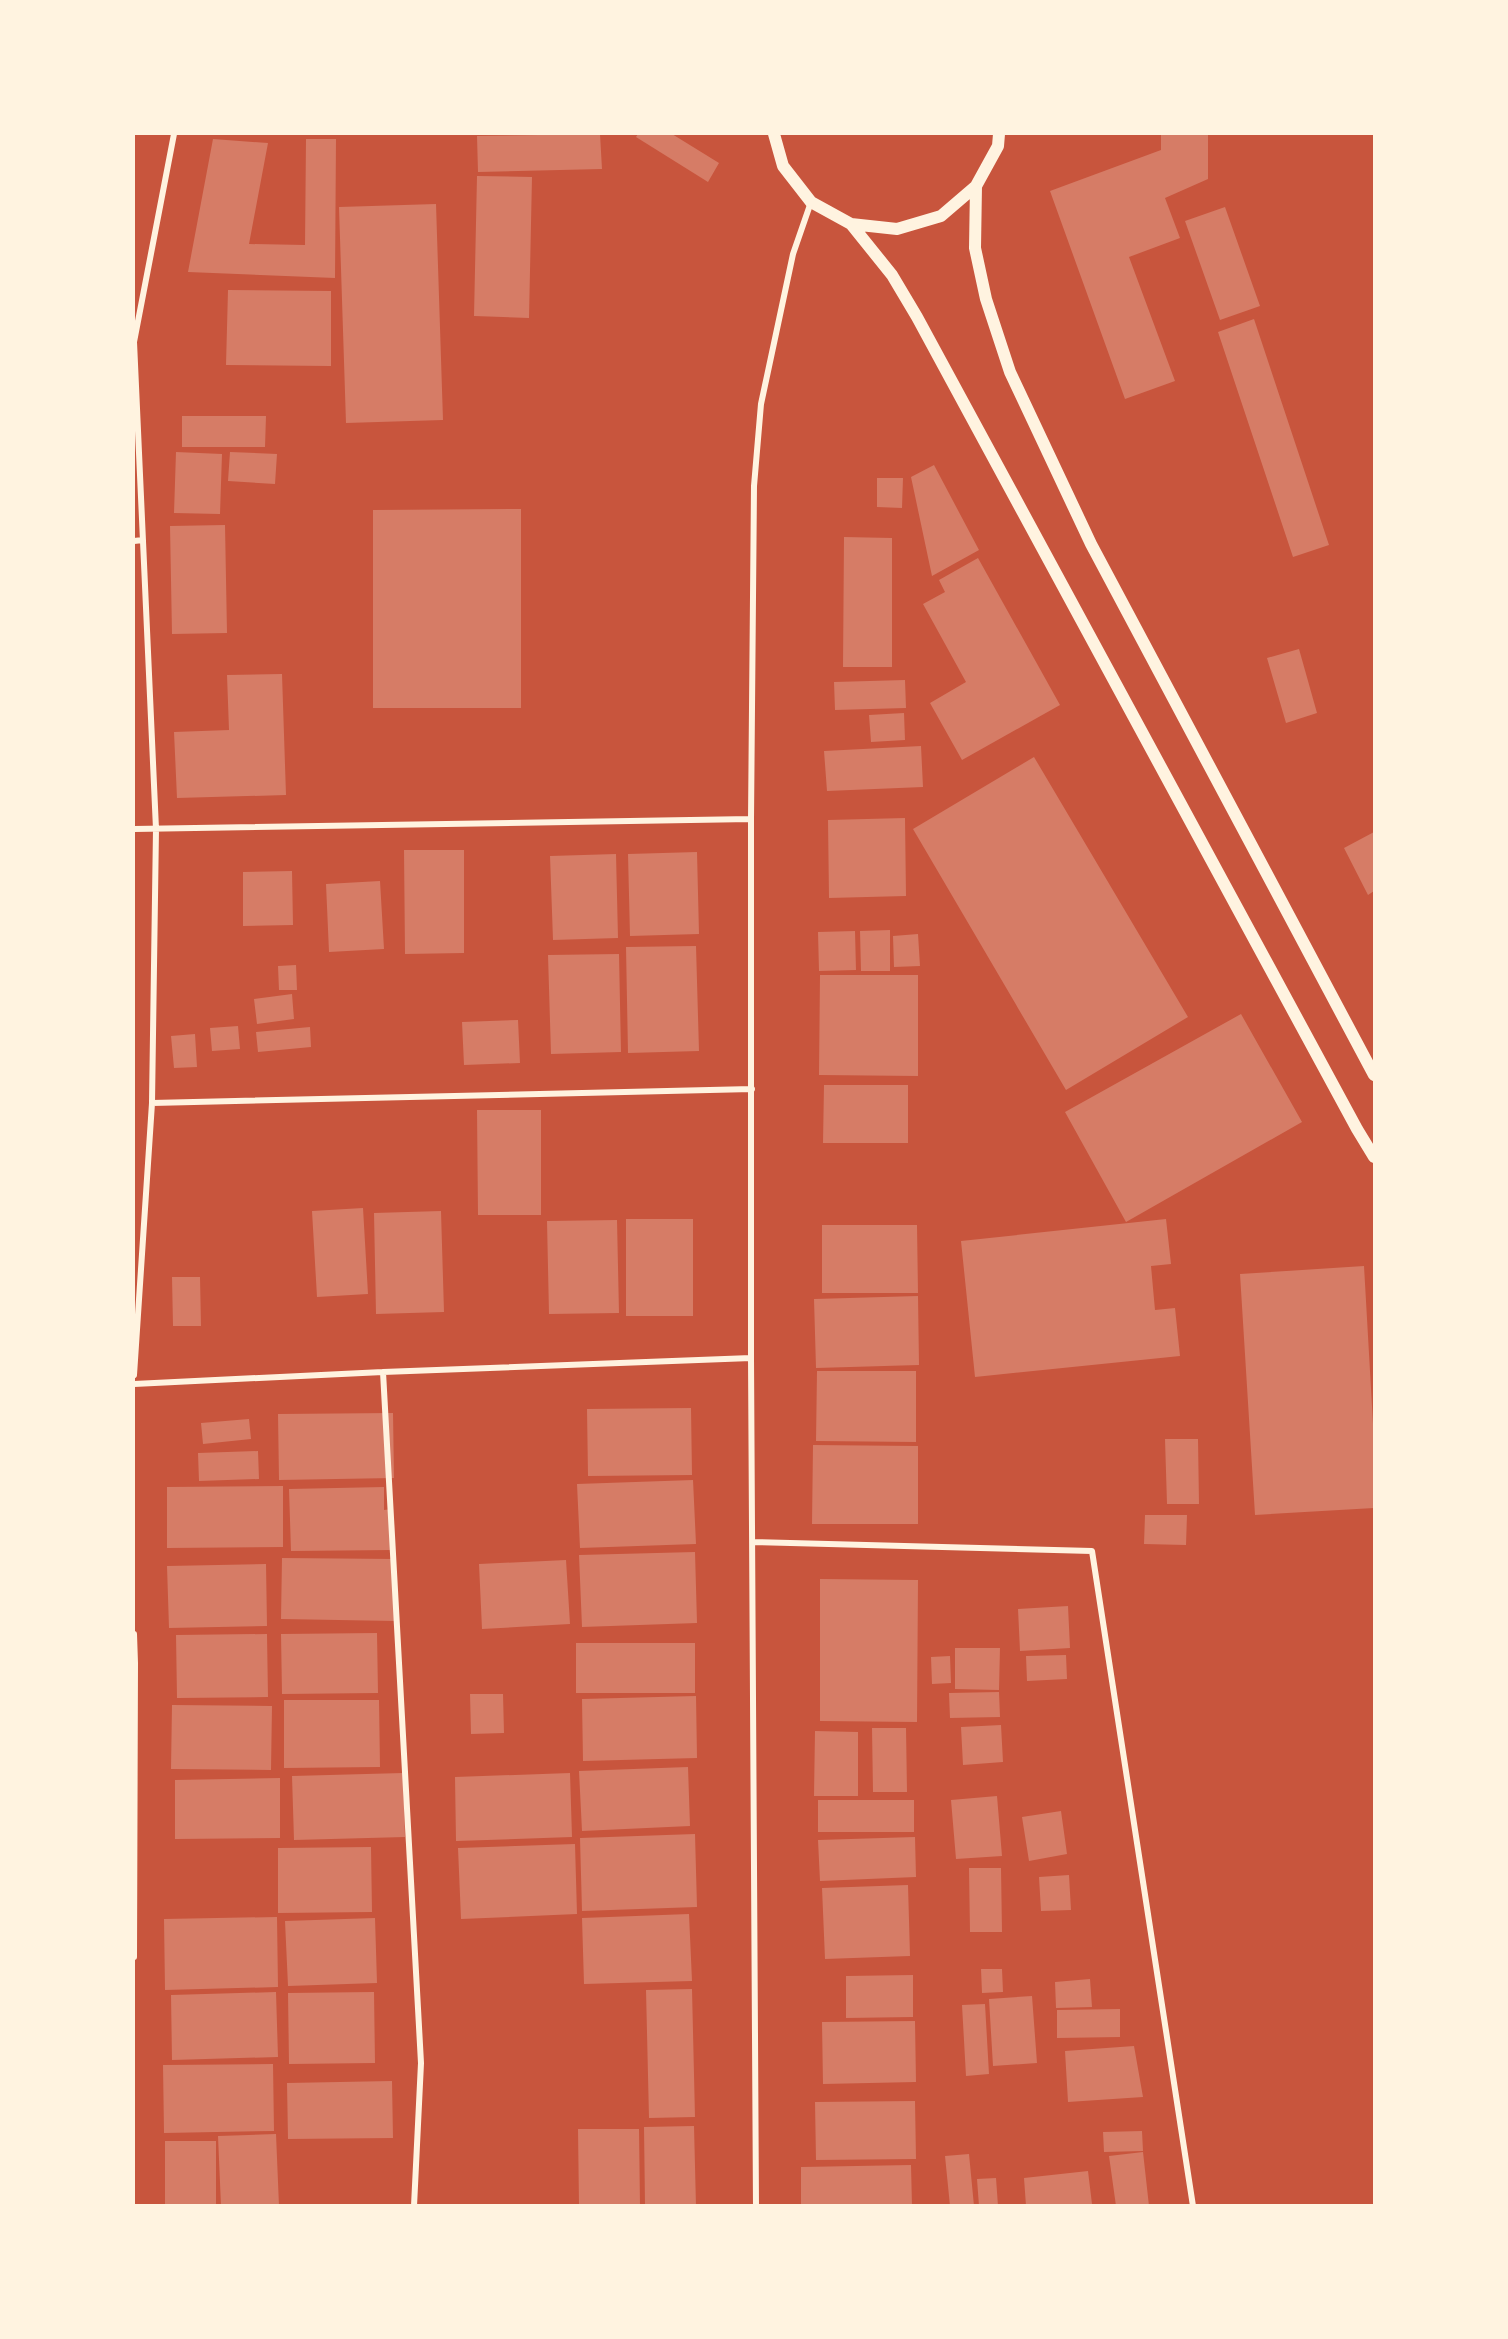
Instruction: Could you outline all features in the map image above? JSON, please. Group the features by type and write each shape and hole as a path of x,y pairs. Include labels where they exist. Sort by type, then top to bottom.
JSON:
{"main road":[{"path":"774,134 783,166 811,202 851,224 892,275 917,317 1351,1119 1374,1157"},
{"path":"851,224 897,228 941,216 976,186 998,146 999,134"},
{"path":"976,186 975,248 986,299 1010,372 1090,544 1374,1075"}],"street":[{"path":"134,1375 152,1103 156,829 135,342 174,134"},
{"path":"756,2205 751,1358 751,819 754,486 760,404 793,254 811,202"},
{"path":"134,541 143,540"},
{"path":"134,829 751,819"},
{"path":"152,1103 752,1089"},
{"path":"134,1384 751,1358"},
{"path":"383,1372 421,2063 414,2205"},
{"path":"753,1542 1092,1551 1193,2205"},
{"path":"134,1634 134,1958"}],"building":[{"path":"600,134 602,169 478,172 477,136"},
{"path":"638,134 672,134 719,163 708,182 636,137"},
{"path":"1161,134 1208,134 1208,179 1165,198 1180,238 1129,257 1175,381 1125,399 1050,191 1161,150"},
{"path":"213,139 268,143 249,244 305,245 306,139 336,139 335,278 188,272"},
{"path":"477,176 532,177 529,318 474,316"},
{"path":"436,204 443,420 346,423 339,207"},
{"path":"1225,207 1260,306 1220,320 1185,221"},
{"path":"228,290 331,291 331,366 226,365"},
{"path":"1254,319 1329,545 1293,557 1218,332"},
{"path":"182,416 266,416 265,447 182,447"},
{"path":"176,452 222,454 220,514 174,513"},
{"path":"230,452 277,454 275,484 228,481"},
{"path":"934,465 979,550 932,576 911,477"},
{"path":"877,478 903,478 902,508 877,507"},
{"path":"521,509 521,708 373,708 373,510"},
{"path":"225,525 227,633 172,634 170,526"},
{"path":"844,537 892,538 892,667 843,667"},
{"path":"978,558 1060,705 962,760 930,703 966,682 923,604 945,592 939,580"},
{"path":"1299,649 1317,713 1286,723 1267,658"},
{"path":"282,674 286,795 177,798 174,732 229,730 227,675"},
{"path":"905,680 906,708 835,710 834,682"},
{"path":"904,713 905,740 871,742 869,715"},
{"path":"921,746 923,787 827,791 824,751"},
{"path":"1034,757 1188,1017 1066,1090 913,829"},
{"path":"905,818 906,896 829,898 828,820"},
{"path":"1374,832 1374,891 1368,895 1344,848"},
{"path":"404,850 464,850 464,953 405,954"},
{"path":"697,852 699,934 630,936 628,854"},
{"path":"616,854 618,938 553,940 550,856"},
{"path":"292,871 293,925 243,926 243,872"},
{"path":"380,881 384,949 329,952 326,884"},
{"path":"890,930 890,971 861,971 860,931"},
{"path":"855,931 856,970 819,971 818,932"},
{"path":"918,934 920,966 894,967 893,936"},
{"path":"696,946 699,1051 628,1053 626,947"},
{"path":"619,954 621,1052 551,1054 548,955"},
{"path":"296,965 297,990 279,990 278,966"},
{"path":"820,975 918,975 918,1076 819,1075"},
{"path":"292,994 294,1019 257,1024 254,999"},
{"path":"1241,1014 1302,1122 1126,1222 1065,1112"},
{"path":"518,1020 520,1063 464,1065 462,1022"},
{"path":"238,1026 240,1049 212,1051 210,1028"},
{"path":"310,1027 311,1047 258,1052 256,1032"},
{"path":"195,1034 197,1067 174,1068 171,1036"},
{"path":"824,1085 908,1085 908,1143 823,1143"},
{"path":"477,1110 541,1110 541,1215 478,1215"},
{"path":"363,1208 368,1294 317,1297 312,1211"},
{"path":"441,1211 444,1312 376,1314 374,1213"},
{"path":"626,1219 693,1219 693,1316 626,1316"},
{"path":"1166,1219 1171,1264 1151,1266 1155,1310 1175,1308 1180,1356 975,1377 961,1241"},
{"path":"617,1220 619,1313 549,1314 547,1221"},
{"path":"822,1225 917,1225 918,1293 822,1293"},
{"path":"1364,1266 1374,1441 1374,1508 1255,1515 1240,1274"},
{"path":"172,1277 200,1277 201,1326 173,1326"},
{"path":"918,1296 919,1365 816,1368 814,1299"},
{"path":"817,1371 916,1371 916,1442 816,1441"},
{"path":"691,1408 692,1475 588,1476 587,1409"},
{"path":"393,1413 394,1478 279,1480 278,1414"},
{"path":"249,1419 251,1439 203,1444 201,1423"},
{"path":"1165,1439 1198,1439 1199,1504 1167,1504"},
{"path":"813,1445 918,1446 918,1524 812,1524"},
{"path":"258,1451 259,1479 199,1481 198,1453"},
{"path":"693,1480 696,1544 580,1548 577,1484"},
{"path":"283,1486 283,1547 167,1548 167,1487"},
{"path":"384,1487 384,1510 392,1509 393,1550 291,1551 289,1489"},
{"path":"1145,1515 1187,1515 1186,1545 1144,1544"},
{"path":"695,1552 697,1623 582,1627 579,1555"},
{"path":"282,1558 395,1559 395,1621 281,1619"},
{"path":"566,1560 570,1624 482,1629 479,1564"},
{"path":"266,1564 267,1626 169,1628 167,1566"},
{"path":"820,1579 918,1580 917,1722 820,1721"},
{"path":"1068,1606 1070,1648 1020,1651 1018,1609"},
{"path":"377,1633 378,1693 282,1694 281,1634"},
{"path":"267,1634 268,1697 177,1698 176,1635"},
{"path":"576,1643 695,1643 695,1693 576,1693"},
{"path":"955,1648 1000,1648 999,1690 955,1689"},
{"path":"1066,1655 1067,1679 1027,1681 1026,1656"},
{"path":"950,1656 951,1683 932,1684 931,1657"},
{"path":"999,1692 1000,1717 950,1718 949,1693"},
{"path":"470,1694 503,1694 504,1733 471,1734"},
{"path":"696,1696 697,1758 583,1761 582,1699"},
{"path":"284,1700 379,1700 380,1767 284,1768"},
{"path":"172,1705 272,1706 271,1770 171,1769"},
{"path":"1001,1725 1003,1762 963,1765 961,1727"},
{"path":"872,1728 906,1728 907,1792 873,1792"},
{"path":"815,1731 858,1732 858,1796 814,1796"},
{"path":"688,1767 690,1826 582,1831 579,1771"},
{"path":"403,1773 405,1837 294,1840 292,1776"},
{"path":"570,1773 572,1837 456,1841 455,1777"},
{"path":"280,1778 280,1838 175,1839 175,1780"},
{"path":"997,1796 1002,1856 956,1859 951,1800"},
{"path":"818,1800 914,1800 914,1832 818,1832"},
{"path":"1061,1811 1067,1854 1029,1861 1022,1817"},
{"path":"695,1834 697,1907 582,1911 580,1838"},
{"path":"915,1837 916,1877 820,1881 818,1840"},
{"path":"575,1844 577,1914 461,1919 458,1848"},
{"path":"371,1847 372,1912 278,1913 278,1848"},
{"path":"969,1868 1001,1868 1002,1932 970,1932"},
{"path":"1069,1875 1071,1910 1041,1911 1039,1877"},
{"path":"908,1885 910,1956 825,1959 822,1888"},
{"path":"689,1914 692,1981 584,1984 582,1918"},
{"path":"277,1917 278,1987 165,1990 164,1919"},
{"path":"375,1918 377,1983 288,1986 285,1921"},
{"path":"981,1969 1002,1969 1003,1992 982,1993"},
{"path":"913,1975 913,2017 846,2018 846,1976"},
{"path":"1090,1979 1092,2007 1056,2008 1055,1982"},
{"path":"692,1989 695,2117 649,2118 646,1990"},
{"path":"276,1992 278,2057 172,2060 171,1995"},
{"path":"374,1992 375,2063 289,2064 288,1993"},
{"path":"1032,1996 1037,2063 993,2066 989,1999"},
{"path":"985,2004 989,2074 966,2076 962,2005"},
{"path":"1120,2009 1120,2037 1057,2038 1057,2010"},
{"path":"915,2021 916,2082 823,2084 822,2022"},
{"path":"1134,2046 1143,2097 1068,2102 1065,2051"},
{"path":"273,2064 274,2131 164,2133 163,2065"},
{"path":"392,2081 393,2138 288,2139 287,2083"},
{"path":"915,2101 916,2159 816,2160 815,2102"},
{"path":"694,2126 696,2206 645,2206 644,2127"},
{"path":"578,2129 639,2129 640,2206 579,2206"},
{"path":"1142,2131 1143,2151 1104,2152 1103,2132"},
{"path":"276,2134 279,2206 221,2206 218,2136"},
{"path":"165,2141 216,2141 216,2206 165,2206"},
{"path":"1143,2152 1149,2206 1116,2206 1109,2156"},
{"path":"969,2154 974,2206 950,2206 945,2156"},
{"path":"911,2165 912,2206 801,2206 801,2167"},
{"path":"1088,2171 1092,2204 1026,2206 1024,2178"},
{"path":"996,2178 998,2206 979,2206 977,2179"}]}
